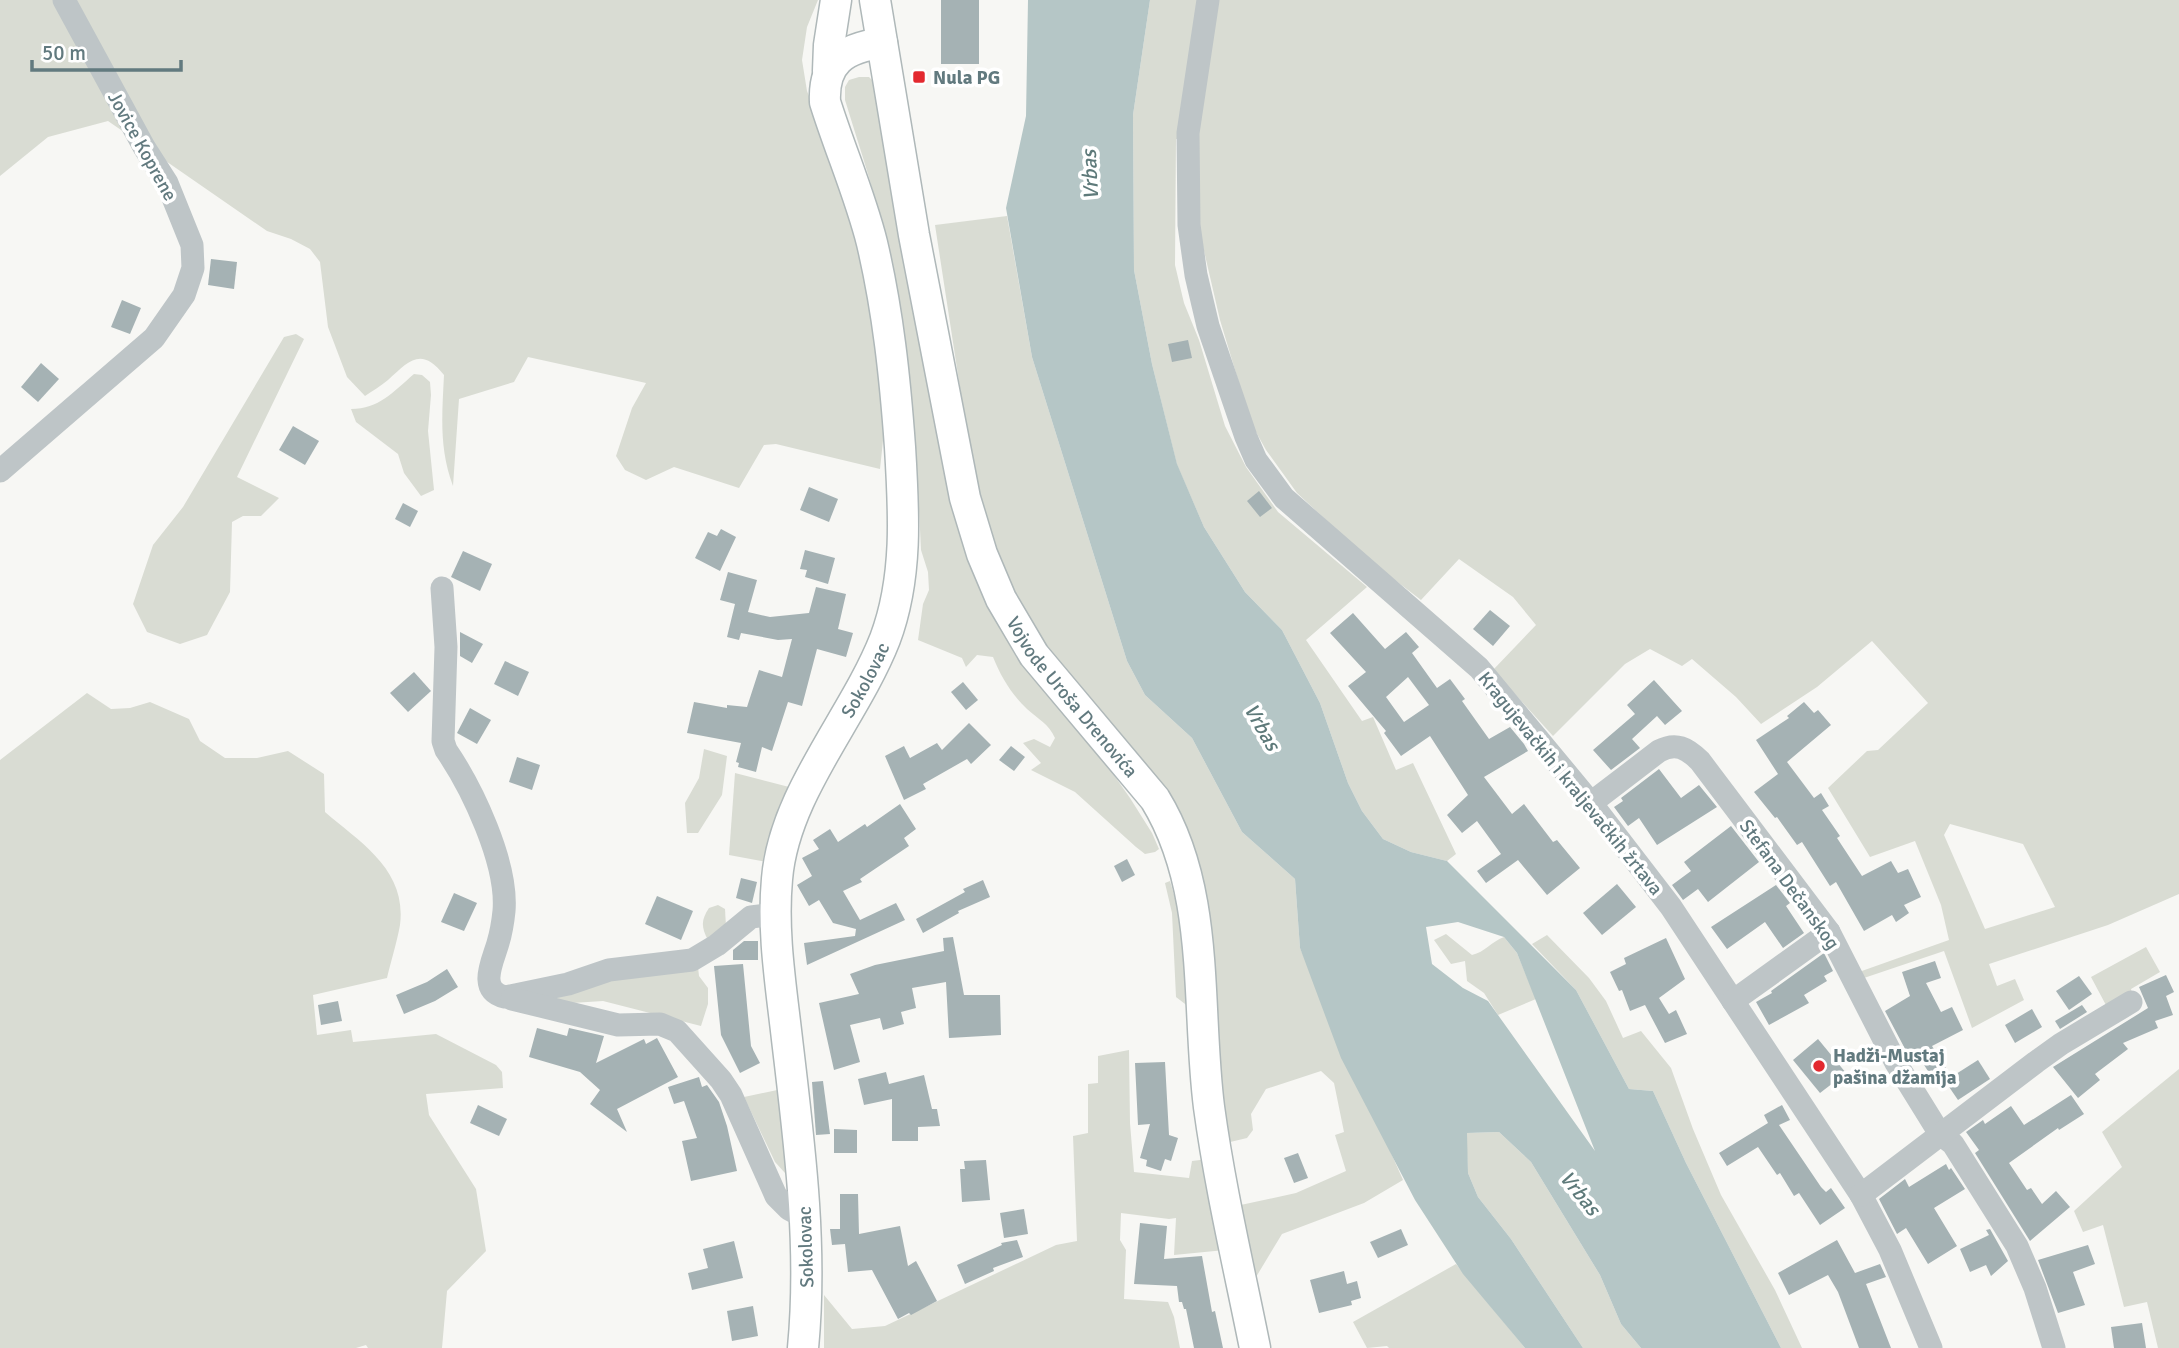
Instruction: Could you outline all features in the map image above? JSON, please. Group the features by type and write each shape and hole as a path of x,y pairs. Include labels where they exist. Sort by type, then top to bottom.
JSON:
{"main road":[{"name":"Sokolovac","path":"803,1348 806,1308 804,1217 776,914 777,878 788,832 810,781 863,687 885,638 897,600 902,559 902,480 889,327 861,205 825,102 829,45 836,0"},
{"name":"Vojvode Uroša Drenovića","path":"875,0 914,235 965,498 982,554 1001,599 1034,655 1155,800 1169,825 1181,858 1195,928 1210,1116 1255,1348"},
{"path":"828,71 841,58 857,49 882,43"}],"street":[{"name":"Jovice Koprene","path":"0,471 154,338 184,295 193,268 192,245 167,183 144,147 64,0"},
{"name":"Kragujevačkih i kraljevačkih žrtava","path":"1208,0 1188,133 1189,225 1196,275 1208,326 1256,460 1284,498 1479,668 1591,803 1671,907 1861,1195 1890,1250 1931,1348"},
{"path":"442,588 446,647 445,716 442,733 446,750 473,797 497,858 504,908 499,941 488,977 491,987 496,995 618,1025 660,1024 677,1031 732,1096 776,1196 789,1209 804,1217"},
{"name":"Stefana Dečanskog","path":"1591,803 1669,746 1686,749 1700,761 1829,932 1895,1063 1940,1134 1954,1144 2017,1246 2054,1348"},
{"path":"505,997 568,984 609,970 692,960 717,945 751,916 776,914"},
{"path":"1733,1001 1829,932"},
{"path":"1861,1195 2061,1044 2131,1002"}],"shaded area":[{"path":"0,0 818,0 807,27 802,60 807,91 840,175 863,267 881,370 885,422 880,469 776,444 764,445 739,488 674,467 646,480 625,470 616,456 632,408 646,383 528,357 514,382 459,399 453,486 443,445 444,375 429,361 415,360 365,396 347,377 328,327 320,262 310,249 267,231 108,121 48,137 0,176"},
{"path":"1150,0 2179,0 2179,894 2108,925 1989,964 1997,986 2015,979 2024,1000 1972,1028 1944,951 1861,979 1859,972 1949,940 1941,905 1915,841 1870,857 1828,788 1867,751 1878,750 1928,703 1872,641 1817,687 1761,724 1736,697 1692,659 1682,666 1650,649 1625,664 1553,736 1493,670 1536,625 1513,597 1459,559 1421,600 1369,560 1297,493 1266,450 1251,423 1220,320 1198,225 1198,138 1176,139 1175,265 1184,303 1199,340 1225,426 1246,467 1278,512 1367,587 1306,640 1362,721 1373,717 1396,770 1413,763 1456,854 1447,861 1411,852 1383,839 1362,811 1348,783 1320,703 1282,630 1245,592 1204,527 1177,465 1152,364 1134,270 1133,115","holes":["1950,824 2023,844 2055,907 1985,929 1944,835"]},
{"path":"869,77 875,83 907,282 972,567 1006,637 1043,690 1092,744 1130,798 1152,833 1159,849 1155,852 1145,854 1075,792 1031,770 1041,763 1023,743 1034,739 1050,747 1055,738 1046,725 1012,692 993,657 977,655 966,667 962,658 918,640 923,604 929,590 928,572 921,550 910,391 903,328 888,246 845,100 845,87 849,80"},
{"path":"1007,216 1032,357 1127,661 1145,695 1192,738 1242,832 1295,879 1300,948 1403,1180 1364,1203 1282,1234 1253,1282 1236,1206 1296,1193 1346,1171 1335,1135 1344,1132 1334,1083 1321,1071 1266,1089 1251,1114 1253,1130 1247,1138 1226,1143 1221,1104 1212,952 1129,747 1115,728 1059,669 1033,629 997,553 976,481 968,440 935,225"},
{"path":"296,334 304,339 237,477 279,498 261,516 243,516 232,522 230,592 207,635 180,644 147,632 133,604 153,545 183,507 284,337"},
{"path":"414,374 422,375 430,382 431,395 428,431 434,490 421,496 404,473 398,454 356,422 351,409 378,403"},
{"path":"87,693 111,709 130,708 150,702 189,719 200,741 225,758 257,758 288,751 324,774 325,812 366,847 389,873 400,906 400,925 387,978 313,995 317,1035 351,1030 353,1042 436,1034 496,1065 502,1072 503,1088 426,1094 429,1115 476,1189 486,1251 447,1291 442,1348 368,1348 366,1345 356,1348 0,1348 0,760"},
{"path":"704,749 727,756 722,795 698,833 687,833 685,803 699,778"},
{"path":"735,773 793,788 767,862 729,855"},
{"path":"1170,881 1181,919 1189,1007 1176,997 1172,913 1165,883"},
{"path":"718,905 725,909 726,927 708,940 703,927 704,916 709,908"},
{"path":"1446,934 1472,955 1504,937 1517,953 1536,999 1498,1015 1484,993 1467,981 1465,961 1451,964 1434,940"},
{"path":"1547,935 1589,978 1606,1001 1623,1038 1641,1031 1671,1068 1721,1195 1775,1290 1802,1348 1781,1348 1686,1163 1653,1091 1629,1089 1576,990 1532,944"},
{"path":"2146,947 2160,972 2131,989 2132,994 2107,1007 2091,977"},
{"path":"698,967 699,976 708,988 708,1004 701,1026 603,1001 557,1004 548,995 602,980"},
{"path":"1129,1050 1134,1172 1189,1178 1192,1161 1208,1159 1225,1250 1174,1255 1176,1218 1121,1213 1120,1240 1126,1250 1124,1299 1168,1302 1180,1348 824,1348 824,1295 852,1329 885,1326 1056,1245 1077,1241 1073,1136 1088,1133 1088,1084 1098,1083 1098,1056"},
{"path":"2179,1069 2179,1348 2158,1348 2147,1302 2124,1307 2103,1225 2083,1232 2074,1211 2122,1167 2102,1132"},
{"path":"782,1089 788,1164 785,1173 775,1162 744,1097"},
{"path":"1499,1132 1531,1162 1600,1275 1621,1324 1641,1348 1583,1348 1511,1239 1478,1197 1468,1173 1466,1133"},
{"path":"1456,1264 1525,1348 1367,1348 1353,1322"}],"water":[{"name":"Vrbas","path":"1028,0 1150,0 1133,115 1134,270 1152,364 1177,464 1204,527 1245,592 1282,630 1320,703 1348,783 1362,811 1383,839 1411,852 1447,861 1576,990 1629,1089 1653,1091 1686,1163 1781,1348 1641,1348 1621,1324 1600,1275 1531,1162 1499,1132 1467,1133 1468,1173 1478,1197 1511,1239 1583,1348 1525,1348 1463,1274 1415,1200 1341,1058 1300,948 1295,879 1242,832 1192,738 1145,695 1127,661 1032,357 1006,208 1026,116","holes":["1458,922 1504,937 1517,953 1595,1151 1488,1001 1463,988 1432,964 1426,927"]}],"building":[{"path":"941,0 979,0 979,64 941,64"},
{"path":"211,259 237,262 234,289 208,285"},
{"path":"122,300 141,308 130,334 111,327"},
{"path":"1188,340 1192,358 1172,362 1168,344"},
{"path":"41,363 59,379 38,402 21,387"},
{"path":"293,426 319,441 305,465 279,450"},
{"path":"809,487 838,499 829,522 800,510"},
{"path":"1259,491 1272,508 1260,517 1247,501"},
{"path":"403,503 418,511 410,527 395,519"},
{"path":"721,529 736,537 720,571 695,558 708,532 717,536"},
{"path":"805,550 835,558 828,584 805,577 807,570 800,569"},
{"path":"463,551 492,564 480,591 451,577"},
{"path":"728,572 757,580 748,612 770,617 809,613 816,587 846,594 838,629 853,633 846,657 817,649 802,706 788,702 772,751 762,747 756,772 738,767 739,763 736,762 741,743 687,733 694,702 727,708 727,705 747,707 759,670 782,677 792,639 778,640 741,633 739,640 727,637 735,604 720,600"},
{"path":"1490,610 1510,626 1493,646 1473,629"},
{"path":"1353,613 1385,649 1406,632 1419,647 1412,653 1437,688 1450,679 1489,739 1510,727 1528,751 1484,777 1512,814 1524,804 1553,842 1557,840 1580,868 1547,895 1518,860 1486,883 1477,871 1501,854 1477,821 1462,833 1447,815 1468,795 1430,736 1401,756 1384,733 1386,731 1348,686 1366,672 1330,633","holes":["1408,677 1429,705 1404,722 1386,697"]},
{"path":"460,632 483,644 472,663 460,656"},
{"path":"505,661 529,672 518,696 494,684"},
{"path":"414,672 431,691 408,712 390,693"},
{"path":"1654,680 1682,711 1665,725 1657,716 1632,739 1640,748 1611,770 1593,750 1635,714 1627,705"},
{"path":"963,682 978,700 966,710 951,692"},
{"path":"1804,702 1814,713 1818,710 1831,725 1787,762 1814,798 1821,793 1829,806 1822,810 1862,876 1891,861 1898,873 1908,869 1921,897 1904,905 1909,913 1896,922 1892,915 1864,931 1836,882 1830,886 1802,842 1797,845 1777,817 1775,818 1754,792 1778,774 1756,740 1789,718 1787,716"},
{"path":"470,708 491,720 477,744 457,733"},
{"path":"969,723 991,745 971,764 967,759 923,784 926,789 904,800 885,756 904,746 910,758 937,743 942,750"},
{"path":"1011,746 1025,757 1014,771 999,760"},
{"path":"517,757 540,765 532,790 509,782"},
{"path":"1659,769 1681,798 1699,785 1717,807 1657,845 1639,818 1628,826 1614,807 1623,801 1621,798"},
{"path":"900,804 916,829 904,838 909,846 860,879 862,882 843,891 860,920 896,903 905,920 807,965 804,943 855,936 856,929 833,923 819,900 809,906 797,885 812,876 802,858 819,849 813,840 830,829 838,842 865,824 867,827"},
{"path":"1731,826 1759,862 1708,902 1698,889 1683,900 1672,885 1691,871 1684,862"},
{"path":"1127,859 1135,875 1122,882 1114,866"},
{"path":"741,878 757,882 752,903 736,898"},
{"path":"983,880 990,897 958,911 959,913 923,933 916,919 965,892 963,889"},
{"path":"1617,884 1636,907 1602,935 1583,913"},
{"path":"1776,885 1790,903 1786,906 1804,933 1783,948 1765,922 1727,949 1711,927"},
{"path":"454,893 477,903 464,931 441,922"},
{"path":"657,896 693,911 681,940 645,924"},
{"path":"953,937 964,995 1000,995 1001,1035 949,1038 946,982 912,988 916,1008 901,1012 904,1024 883,1030 880,1018 850,1025 860,1062 834,1070 819,1003 859,994 850,974 875,965 944,951 943,938"},
{"path":"1666,938 1685,979 1659,998 1669,1014 1676,1010 1687,1034 1665,1043 1645,1005 1630,1011 1622,990 1619,991 1610,972 1626,964 1624,958"},
{"path":"744,941 758,941 758,960 733,960 733,950"},
{"path":"1824,953 1833,971 1824,976 1827,981 1804,995 1809,1003 1769,1025 1756,1002"},
{"path":"1935,961 1941,978 1926,983 1941,1012 1952,1007 1963,1030 1932,1046 1947,1070 1933,1079 1919,1057 1912,1062 1885,1011 1910,996 1902,972"},
{"path":"743,964 751,1046 760,1063 740,1073 721,1035 714,966"},
{"path":"447,969 458,987 435,1001 404,1014 396,995 427,982"},
{"path":"2166,975 2174,992 2166,996 2173,1015 2155,1021 2158,1028 2123,1043 2128,1049 2095,1074 2100,1080 2078,1098 2053,1067 2148,1008 2139,987"},
{"path":"2079,976 2092,994 2069,1010 2056,991"},
{"path":"338,1001 342,1021 321,1025 318,1005"},
{"path":"2082,1005 2087,1012 2060,1029 2055,1021"},
{"path":"2032,1009 2042,1027 2015,1043 2005,1025"},
{"path":"537,1028 567,1036 569,1028 604,1036 596,1063 644,1039 646,1044 657,1038 678,1077 617,1109 627,1132 590,1104 600,1090 580,1072 529,1057"},
{"name":"Hadži-Mustaj pašina džamija","path":"1818,1039 1846,1073 1820,1093 1793,1060"},
{"path":"1978,1060 1990,1079 1958,1100 1945,1081"},
{"path":"1165,1062 1169,1135 1178,1138 1171,1161 1165,1159 1161,1171 1146,1166 1147,1160 1140,1158 1150,1124 1138,1125 1135,1063"},
{"path":"886,1072 889,1084 924,1075 932,1109 937,1109 940,1126 918,1127 918,1141 892,1141 892,1099 864,1105 858,1079"},
{"path":"699,1077 702,1087 707,1085 719,1102 737,1171 691,1181 682,1141 697,1138 684,1101 674,1104 668,1087"},
{"path":"823,1081 830,1134 816,1135 812,1082"},
{"path":"2071,1095 2084,1114 2059,1130 2058,1128 2009,1163 2027,1190 2031,1188 2042,1204 2056,1191 2070,1207 2030,1241 1975,1153 1979,1150 1966,1132 1983,1120 1985,1124 2011,1106 2024,1125"},
{"path":"478,1105 507,1119 499,1136 470,1123"},
{"path":"1782,1105 1790,1120 1779,1125 1821,1187 1826,1192 1831,1188 1845,1208 1820,1225 1799,1193 1794,1196 1780,1173 1777,1175 1758,1147 1727,1166 1719,1153 1768,1123 1764,1115"},
{"path":"834,1129 857,1130 857,1153 834,1153"},
{"path":"1298,1153 1308,1178 1294,1183 1284,1158"},
{"path":"986,1160 990,1200 962,1202 960,1169 965,1169 964,1161"},
{"path":"1946,1164 1965,1189 1934,1208 1957,1246 1928,1264 1906,1228 1897,1234 1879,1199 1905,1179 1909,1187"},
{"path":"840,1194 858,1194 859,1234 900,1226 908,1266 916,1261 937,1301 898,1319 872,1270 848,1272 845,1244 832,1245 830,1229 840,1229"},
{"path":"1024,1209 1028,1234 1004,1238 1000,1213"},
{"path":"1140,1223 1167,1226 1164,1259 1202,1256 1212,1312 1215,1311 1223,1348 1194,1348 1186,1309 1182,1302 1179,1302 1177,1286 1134,1284"},
{"path":"1401,1229 1408,1245 1378,1258 1370,1242"},
{"path":"1990,1229 2008,1261 1991,1276 1986,1265 1970,1272 1960,1249 1989,1235 1986,1230"},
{"path":"1017,1240 1023,1257 993,1268 994,1271 965,1284 957,1265 1002,1245 1001,1243"},
{"path":"1837,1240 1855,1273 1880,1264 1886,1277 1866,1284 1891,1348 1859,1348 1838,1292 1828,1275 1789,1295 1778,1273"},
{"path":"734,1241 743,1278 692,1290 688,1273 708,1268 703,1249"},
{"path":"2088,1245 2095,1264 2073,1272 2085,1305 2058,1313 2038,1260"},
{"path":"1344,1271 1347,1284 1357,1281 1361,1298 1351,1301 1352,1305 1319,1313 1310,1280"},
{"path":"753,1306 758,1336 732,1341 727,1311"},
{"path":"2142,1323 2146,1348 2114,1348 2111,1327"}],"place":[{"name":"Nula PG","path":"919,77"},
{"name":"Hadži-Mustaj pašina džamija","path":"1819,1066"}]}
